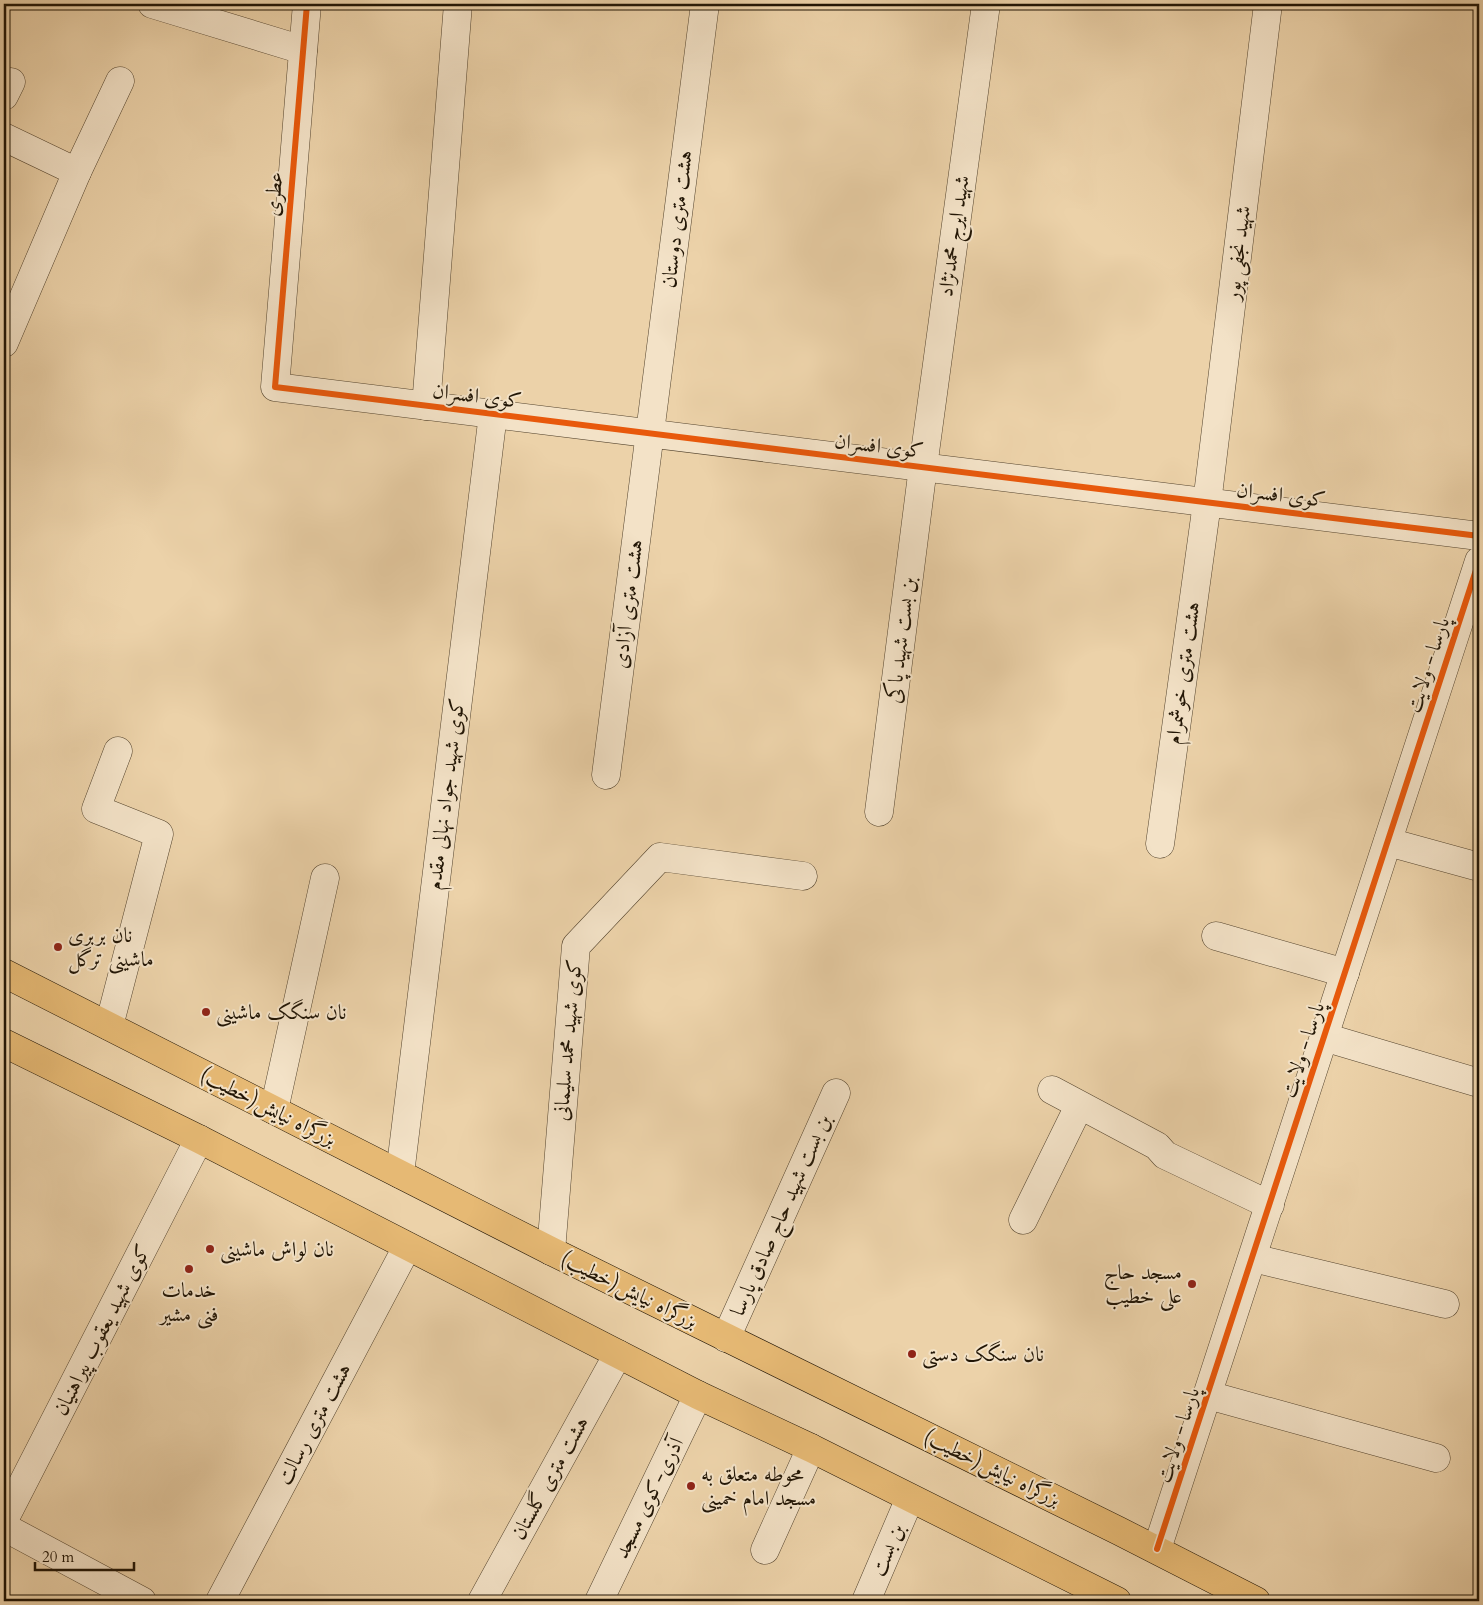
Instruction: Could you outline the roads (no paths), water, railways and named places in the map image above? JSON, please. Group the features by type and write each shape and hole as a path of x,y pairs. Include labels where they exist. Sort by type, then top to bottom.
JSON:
{"highway":[{"name":"بزرگراه نیایش(خطیب)","path":"4,973 551,1251 1157,1549 1256,1601"},
{"path":"4,1043 199,1140 698,1395 811,1448 1116,1601"}],"street":[{"path":"152,4 303,50"},
{"name":"عطری","path":"275,387 306,4"},
{"path":"426,406 458,4"},
{"name":"هشت متری دوستان","path":"650,434 705,4"},
{"name":"شهید ایرج محمدنژاد","path":"922,468 986,4"},
{"name":"شهید نجفی پور","path":"1207,502 1268,4"},
{"path":"4,343 77,172 120,81"},
{"path":"4,137 77,172"},
{"name":"کوی افسران","path":"275,387 1479,536"},
{"name":"کوی شهید جواد نهالی مقدم","path":"400,1174 493,414"},
{"name":"هشت متری آزادی","path":"606,774 650,434"},
{"name":"بن بست شهید پاکى","path":"879,812 922,468"},
{"name":"هشت متری خوشمرام","path":"1160,844 1207,502"},
{"name":"پارسا - ولایت","path":"1157,1549 1479,561"},
{"path":"109,1026 159,834 96,809 118,751"},
{"path":"1388,842 1479,867"},
{"name":"کوی شهید محمد سلیمانی","path":"551,1251 576,946 660,857 803,876"},
{"path":"274,1110 325,878"},
{"path":"1216,936 1345,973"},
{"path":"1324,1037 1479,1083"},
{"path":"1052,1090 1157,1146 1165,1155 1270,1205"},
{"name":"بن بست شهید حاج صادق پارسا","path":"726,1338 836,1093"},
{"path":"1023,1220 1079,1106"},
{"name":"کوی شهید یعقوب پیراهنیان","path":"4,1520 199,1140"},
{"name":"هشت متری رسالت","path":"220,1601 407,1247"},
{"path":"1253,1258 1445,1304"},
{"name":"هشت متری گلستان","path":"482,1601 618,1354"},
{"name":"آذری-کوی مسجد","path":"599,1601 698,1395"},
{"path":"1208,1395 1436,1458"},
{"path":"765,1550 811,1448"},
{"name":"بن بست","path":"866,1601 910,1498"},
{"path":"4,1527 142,1601"}],"place":[{"name":"نان بربری ماشینی ترگل","path":"58,947"},
{"name":"نان سنگک ماشینی","path":"206,1012"},
{"name":"نان لواش ماشینی","path":"210,1249"},
{"name":"خدمات فنی مشیر","path":"189,1269"},
{"name":"مسجد حاج علی خطیب","path":"1192,1284"},
{"name":"نان سنگک دستی","path":"912,1354"},
{"name":"محوطه متعلق به مسجد امام خمینی","path":"691,1486"}]}
